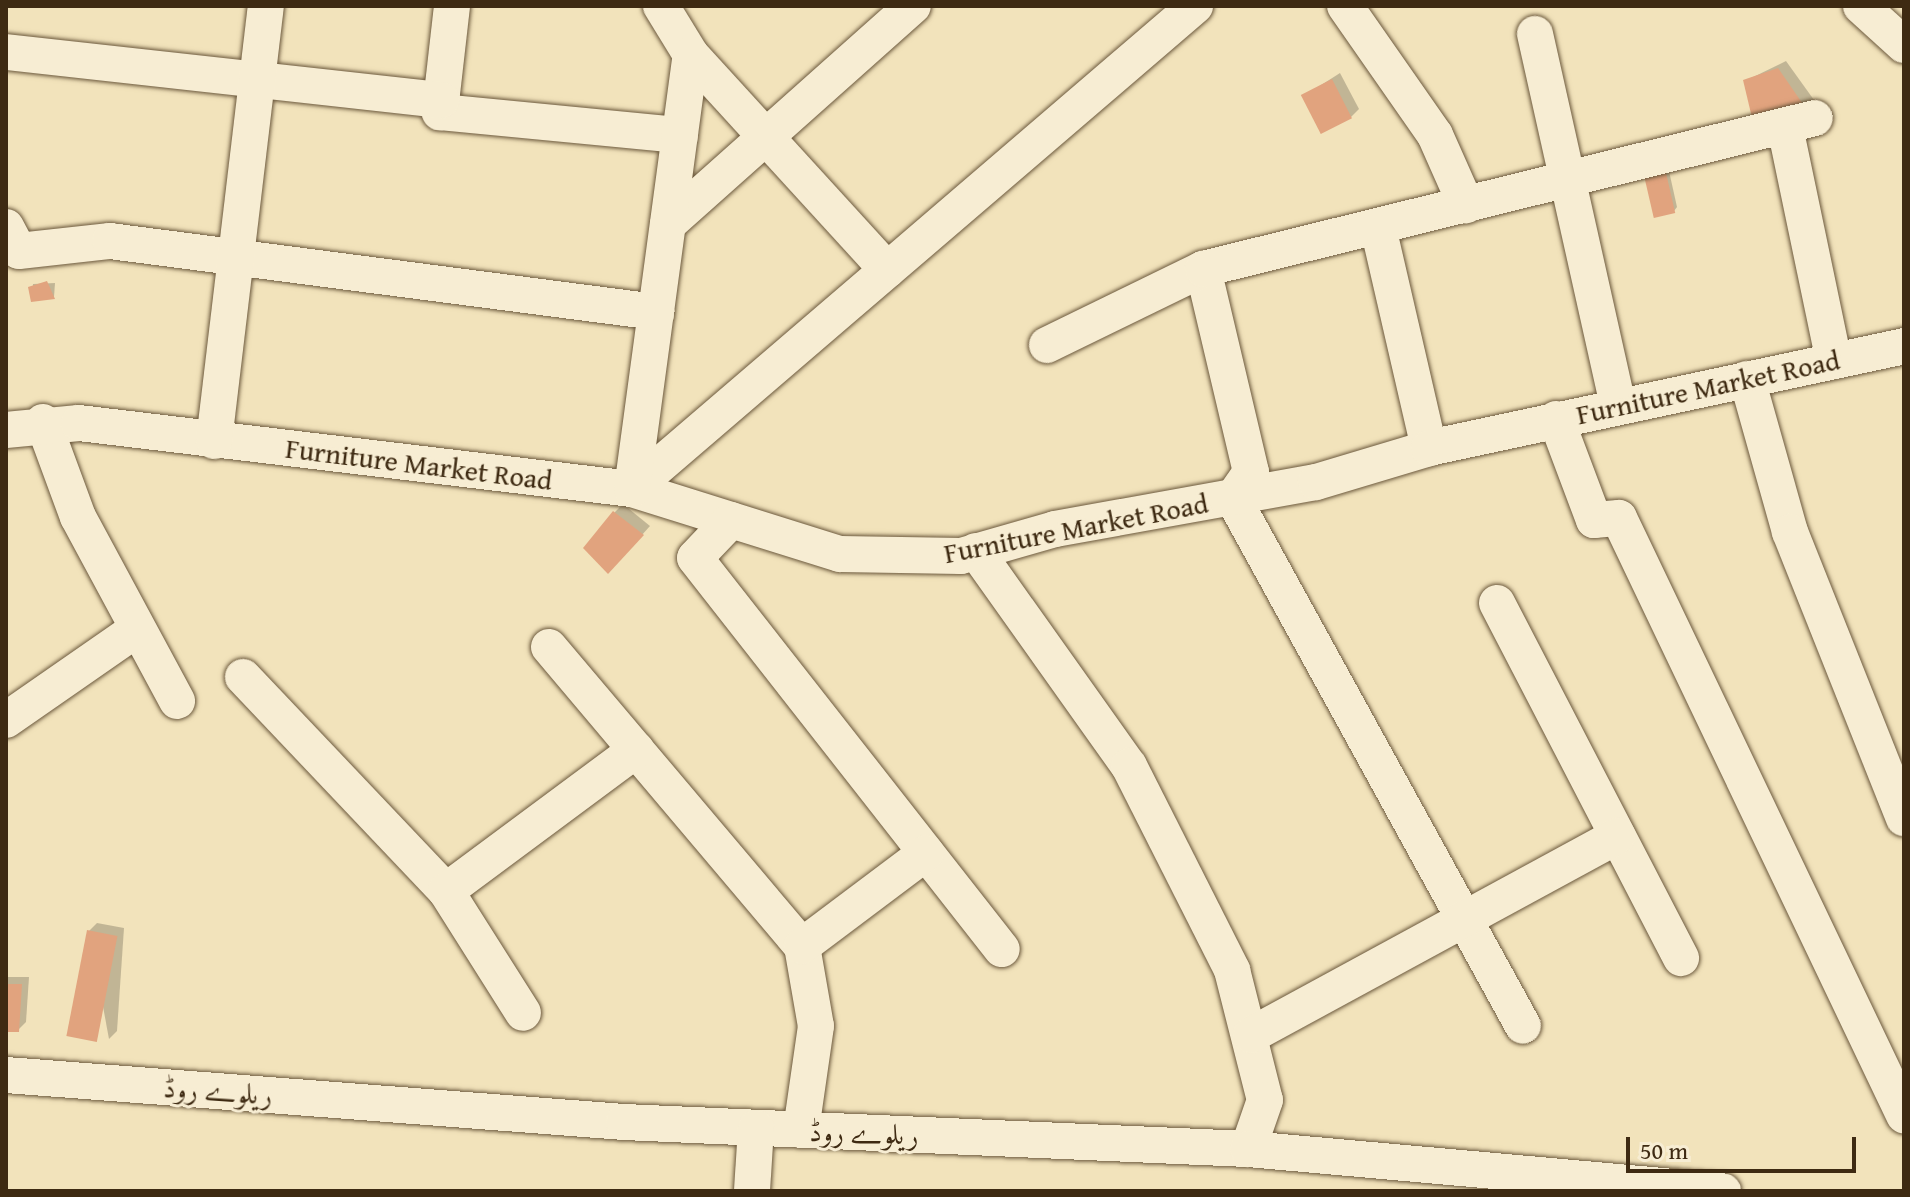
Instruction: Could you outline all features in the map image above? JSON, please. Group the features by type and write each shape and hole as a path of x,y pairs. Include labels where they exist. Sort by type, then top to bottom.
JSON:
{"street":[{"path":"214,441 266,6"},
{"path":"452,6 441,100 444,113 680,135"},
{"path":"661,6 691,55 767,134 887,270"},
{"path":"668,224 913,6"},
{"path":"632,489 1195,6"},
{"path":"1345,6 1435,135 1466,205"},
{"path":"1861,6 1904,45"},
{"path":"1535,34 1618,406"},
{"path":"6,52 441,100"},
{"path":"632,489 691,55"},
{"path":"1047,345 1203,269 1800,123 1834,361"},
{"path":"1378,227 1429,448"},
{"path":"8,242 110,241 656,312"},
{"path":"1203,269 1251,472 1233,498 1523,1026"},
{"name":"Furniture Market Road","path":"6,430 43,422 632,489 840,554 976,551 1055,529 1233,498 1556,419 1904,346"},
{"path":"1747,379 1790,532 1904,818"},
{"path":"1556,419 1594,520 1619,518 1904,1115"},
{"path":"43,422 78,517 177,701"},
{"path":"731,520 695,558 1002,949"},
{"path":"976,551 1129,766 1232,970 1251,1035 1265,1100 1248,1149"},
{"path":"1497,603 1681,958"},
{"path":"6,720 137,629"},
{"path":"549,647 802,946 816,1026 801,1130"},
{"path":"243,677 446,891 523,1013"},
{"path":"446,891 636,750"},
{"path":"1251,1035 1464,916 1618,836"},
{"path":"802,946 926,853"},
{"name":"ریلوے روڈ","path":"6,1075 756,1128 1248,1149 1723,1191"},
{"path":"752,1191 756,1128"}],"building":[{"path":"1778,68 1807,110 1753,122 1743,80"},
{"path":"1332,79 1352,118 1321,134 1301,95"},
{"path":"1666,173 1675,213 1654,218 1645,178"},
{"path":"47,281 55,299 31,302 28,287"},
{"path":"613,511 644,535 608,574 583,548"},
{"path":"87,930 117,936 97,1042 66,1036"},
{"path":"6,984 22,984 19,1032 6,1032"}]}
